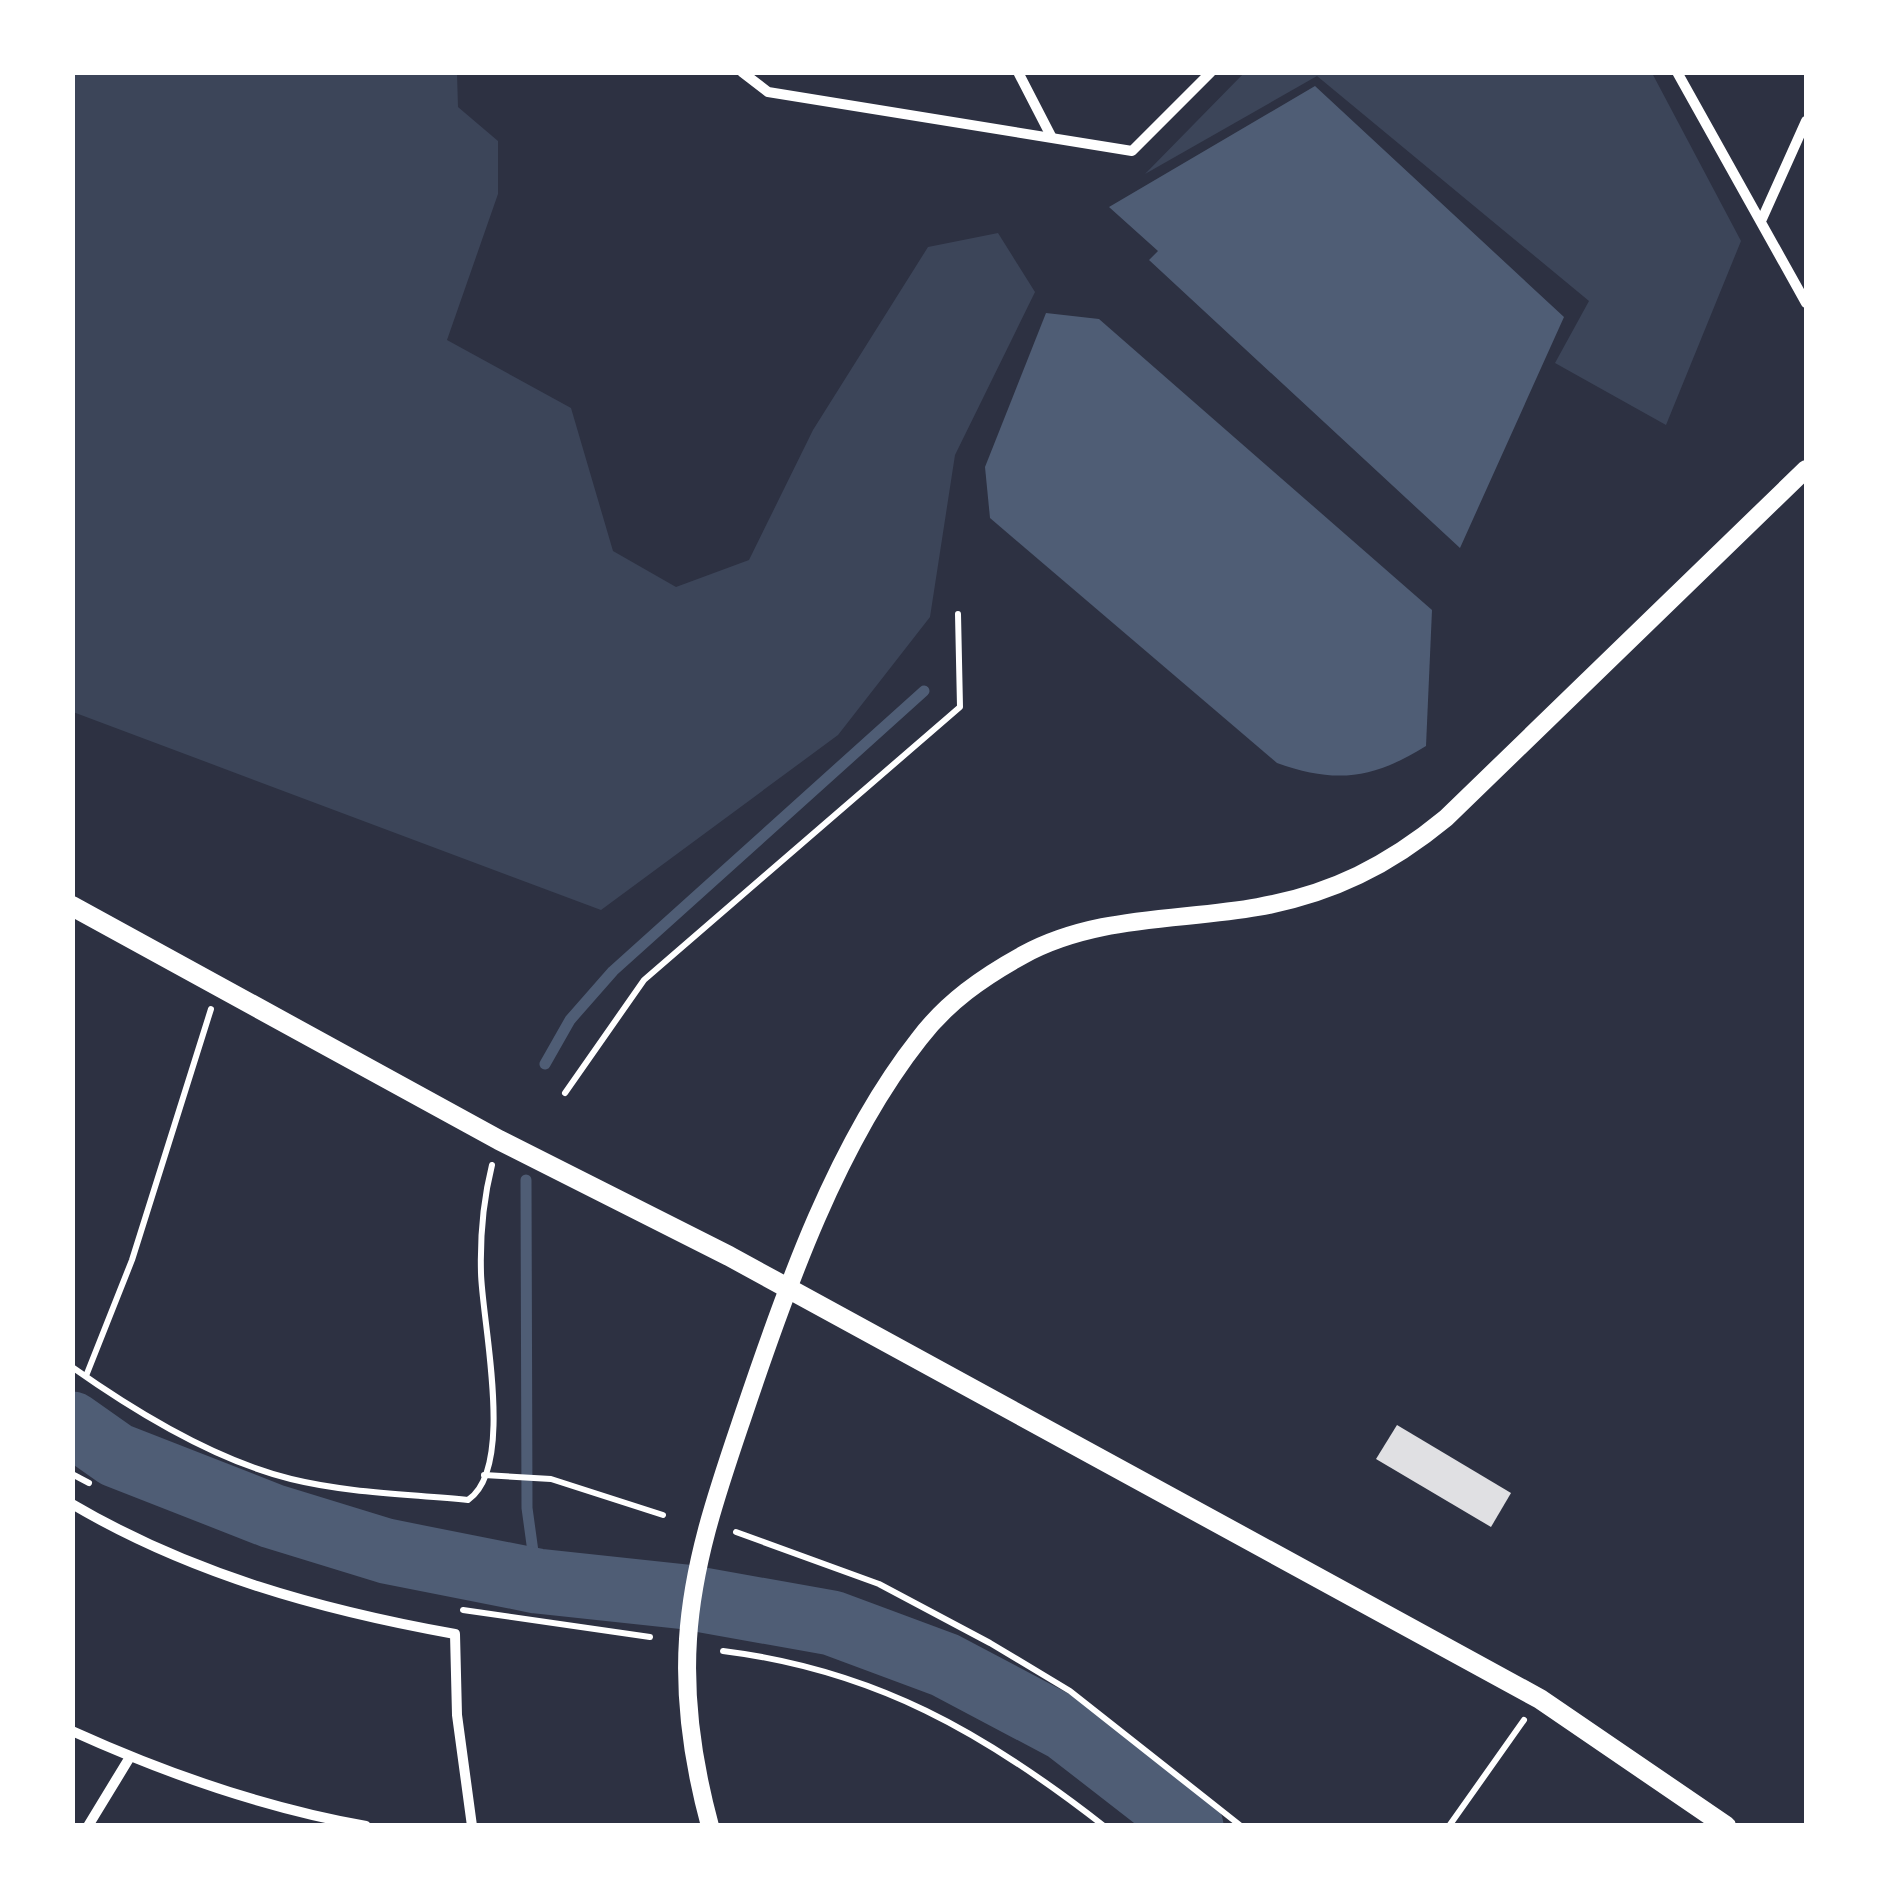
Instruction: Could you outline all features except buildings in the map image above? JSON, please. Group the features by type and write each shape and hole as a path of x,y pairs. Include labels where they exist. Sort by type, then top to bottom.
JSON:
{"main road":[{"path":"72,906 499,1140 785,1287 1540,1699 1726,1826"}],"street":[{"path":"742,72 768,92 1132,151 1211,72"},
{"path":"1018,72 1051,136"},
{"path":"1677,72 1806,303"},
{"path":"1762,219 1806,120"},
{"path":"710,1826 699,1786 688,1640 699,1556 785,1287 880,1091 921,1036 965,990 1027,952 1099,926 1296,898 1357,879 1401,855 1446,818 1806,469"},
{"path":"72,1504 241,1582 313,1605 455,1634 457,1714 472,1826"},
{"path":"72,1731 130,1757 276,1806 366,1826"},
{"path":"88,1826 130,1757"}],"path":[{"path":"565,1093 644,980 960,706 958,614"},
{"path":"86,1376 132,1260 208,1014 221,987"},
{"path":"72,1367 180,1434 234,1460 326,1487 468,1500 476,1494 484,1475 495,1392 481,1277 482,1213 499,1140"},
{"path":"72,1474 104,1493"},
{"path":"484,1475 551,1479 663,1515"},
{"path":"736,1532 880,1584 1006,1653 1070,1691 1241,1826"},
{"path":"454,1608 650,1637"},
{"path":"724,1651 796,1660 896,1694 988,1744 1104,1826"},
{"path":"1449,1826 1540,1699"}],"shaded area":[{"path":"1245,72 1652,73 1741,241 1666,425 1555,363 1589,301 1317,76 1145,174"},
{"path":"72,73 457,73 458,107 498,141 498,194 447,340 571,408 613,551 676,587 749,560 813,430 928,247 998,233 1035,292 955,455 930,617 838,735 601,910 73,712"},
{"path":"1315,86 1564,317 1460,548 1149,260 1158,251 1109,207"},
{"path":"1046,313 1099,319 1432,610 1426,746 1389,766 1354,775 1318,774 1277,763 990,518 985,467"}],"waterway":[{"path":"545,1064 570,1020 613,971 924,691"},
{"path":"526,1180 527,1508 537,1581"},
{"path":"72,1424 116,1455 272,1516 386,1551 537,1581 686,1597 832,1623 945,1665 1066,1729 1191,1826"}]}
